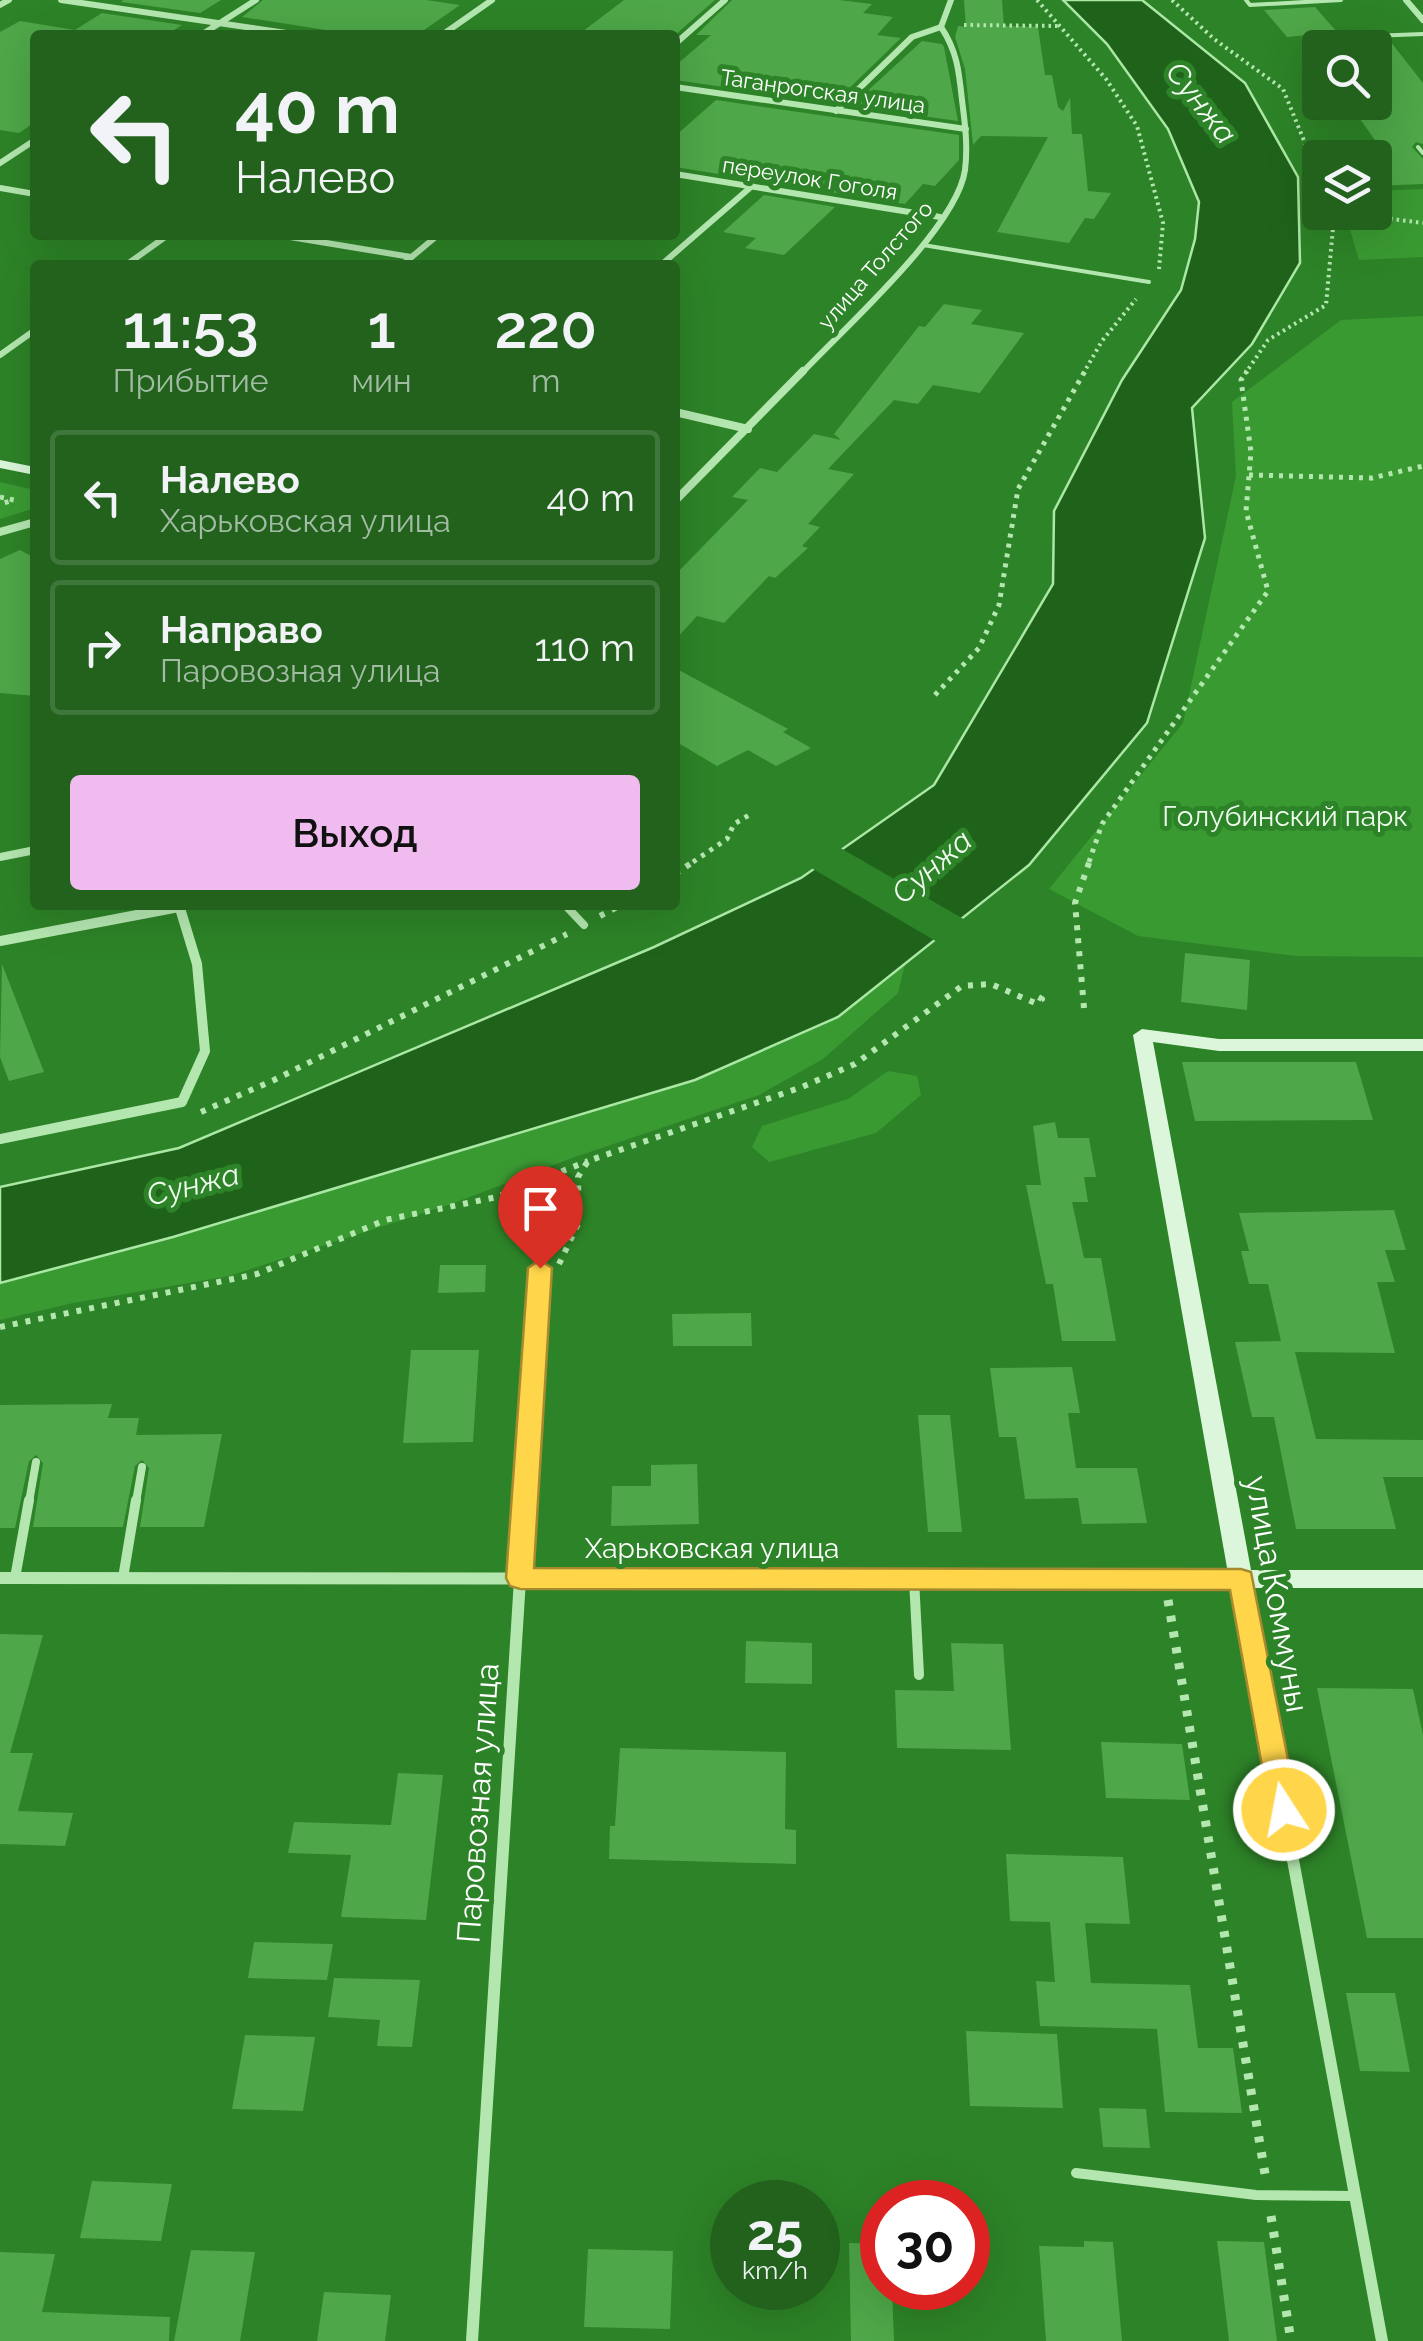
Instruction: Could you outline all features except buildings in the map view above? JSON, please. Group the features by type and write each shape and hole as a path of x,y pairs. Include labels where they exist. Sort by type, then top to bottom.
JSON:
{"main road":[{"path":"0,464 30,470"},
{"name":"улица Коммуны","path":"1241,1579 1142,1035 1219,1045 1423,1045"},
{"name":"Харьковская улица","path":"1241,1579 1423,1579"}],"street":[{"path":"0,5 9,0"},
{"path":"61,0 267,30"},
{"path":"209,30 256,0"},
{"path":"449,30 492,0"},
{"path":"680,40 726,0"},
{"path":"836,111 912,37 941,27 951,0"},
{"path":"1406,0 1423,20"},
{"name":"улица Толстого","path":"680,495 922,245 949,208 965,173 966,129 956,49 941,27"},
{"name":"Таганрогская улица","path":"680,88 966,129"},
{"path":"0,162 30,143"},
{"name":"переулок Гоголя","path":"680,175 940,216"},
{"path":"668,260 752,186"},
{"path":"0,188 30,193"},
{"path":"133,260 161,240"},
{"path":"307,240 411,258"},
{"path":"408,260 432,240"},
{"path":"0,355 30,334"},
{"path":"680,413 748,429"},
{"path":"0,532 30,523"},
{"path":"0,858 30,851"},
{"path":"0,941 159,910"},
{"path":"0,1138 182,1102 206,1051 197,964 180,910"},
{"name":"Паровозная улица","path":"472,2341 540,1268"},
{"name":"Харьковская улица","path":"0,1578 1241,1579"},
{"name":"улица Коммуны","path":"1241,1579 1382,2341"}],"lane":[{"path":"1246,0 1250,5 1341,0"},
{"path":"1392,35 1423,34"},
{"path":"1418,147 1423,153"},
{"path":"922,245 1148,282"},
{"path":"569,910 584,925"},
{"path":"15,1578 36,1462"},
{"path":"123,1578 142,1467"},
{"path":"914,1579 919,1675"},
{"path":"1076,2173 1268,2195 1355,2196"}],"path":[{"path":"935,695 979,648 999,605 1018,488 1102,341 1160,268 1163,223 1137,126 1106,79 1037,0"},
{"path":"1172,0 1214,39 1283,89 1304,140"},
{"path":"941,27 1037,22 1062,26"},
{"path":"1392,219 1423,223"},
{"path":"1084,1008 1075,903 1102,824 1268,591 1246,511 1251,452 1241,380 1268,340 1326,305 1332,230"},
{"path":"1249,475 1372,478 1423,466"},
{"path":"0,497 14,500 0,504"},
{"path":"680,871 727,840 734,824 751,814"},
{"path":"194,1114 274,1080 612,910"},
{"path":"0,1327 257,1274 385,1220 497,1197 802,1087 855,1064 962,986 976,981 997,983 1035,1004 1042,999 1034,994"},
{"path":"540,1268 558,1267 578,1222 578,1177 588,1161"},
{"path":"1165,1579 1291,2341"}],"green space":[{"path":"1423,189 1423,257 1359,260 1350,230 1392,230 1392,190"},
{"name":"Голубинский парк","path":"1423,316 1423,957 1296,956 1138,936 1049,889 1183,723 1236,476 1232,402 1341,320"},
{"path":"0,482 30,489 30,510 0,519"},
{"path":"905,964 898,993 823,1059 759,1095 451,1204 229,1276 0,1320 0,1283 173,1237 695,1080 838,1017"},
{"path":"888,1071 917,1076 921,1095 876,1133 769,1162 752,1147 762,1126 848,1099"}],"water":[{"name":"Сунжа","path":"1063,0 1142,0 1245,83 1298,177 1300,263 1252,344 1192,408 1205,538 1147,723 1029,865 838,1017 695,1080 173,1237 0,1283 0,1187 179,1148 654,947 801,878 934,785 1053,584 1054,511 1122,380 1181,290 1195,239 1199,202 1168,129 1107,44"}],"pier":[{"path":"837,846 967,921 939,943 808,866"}],"route":[{"path":"540,1268 520,1578 1241,1579 1284,1810"}]}
